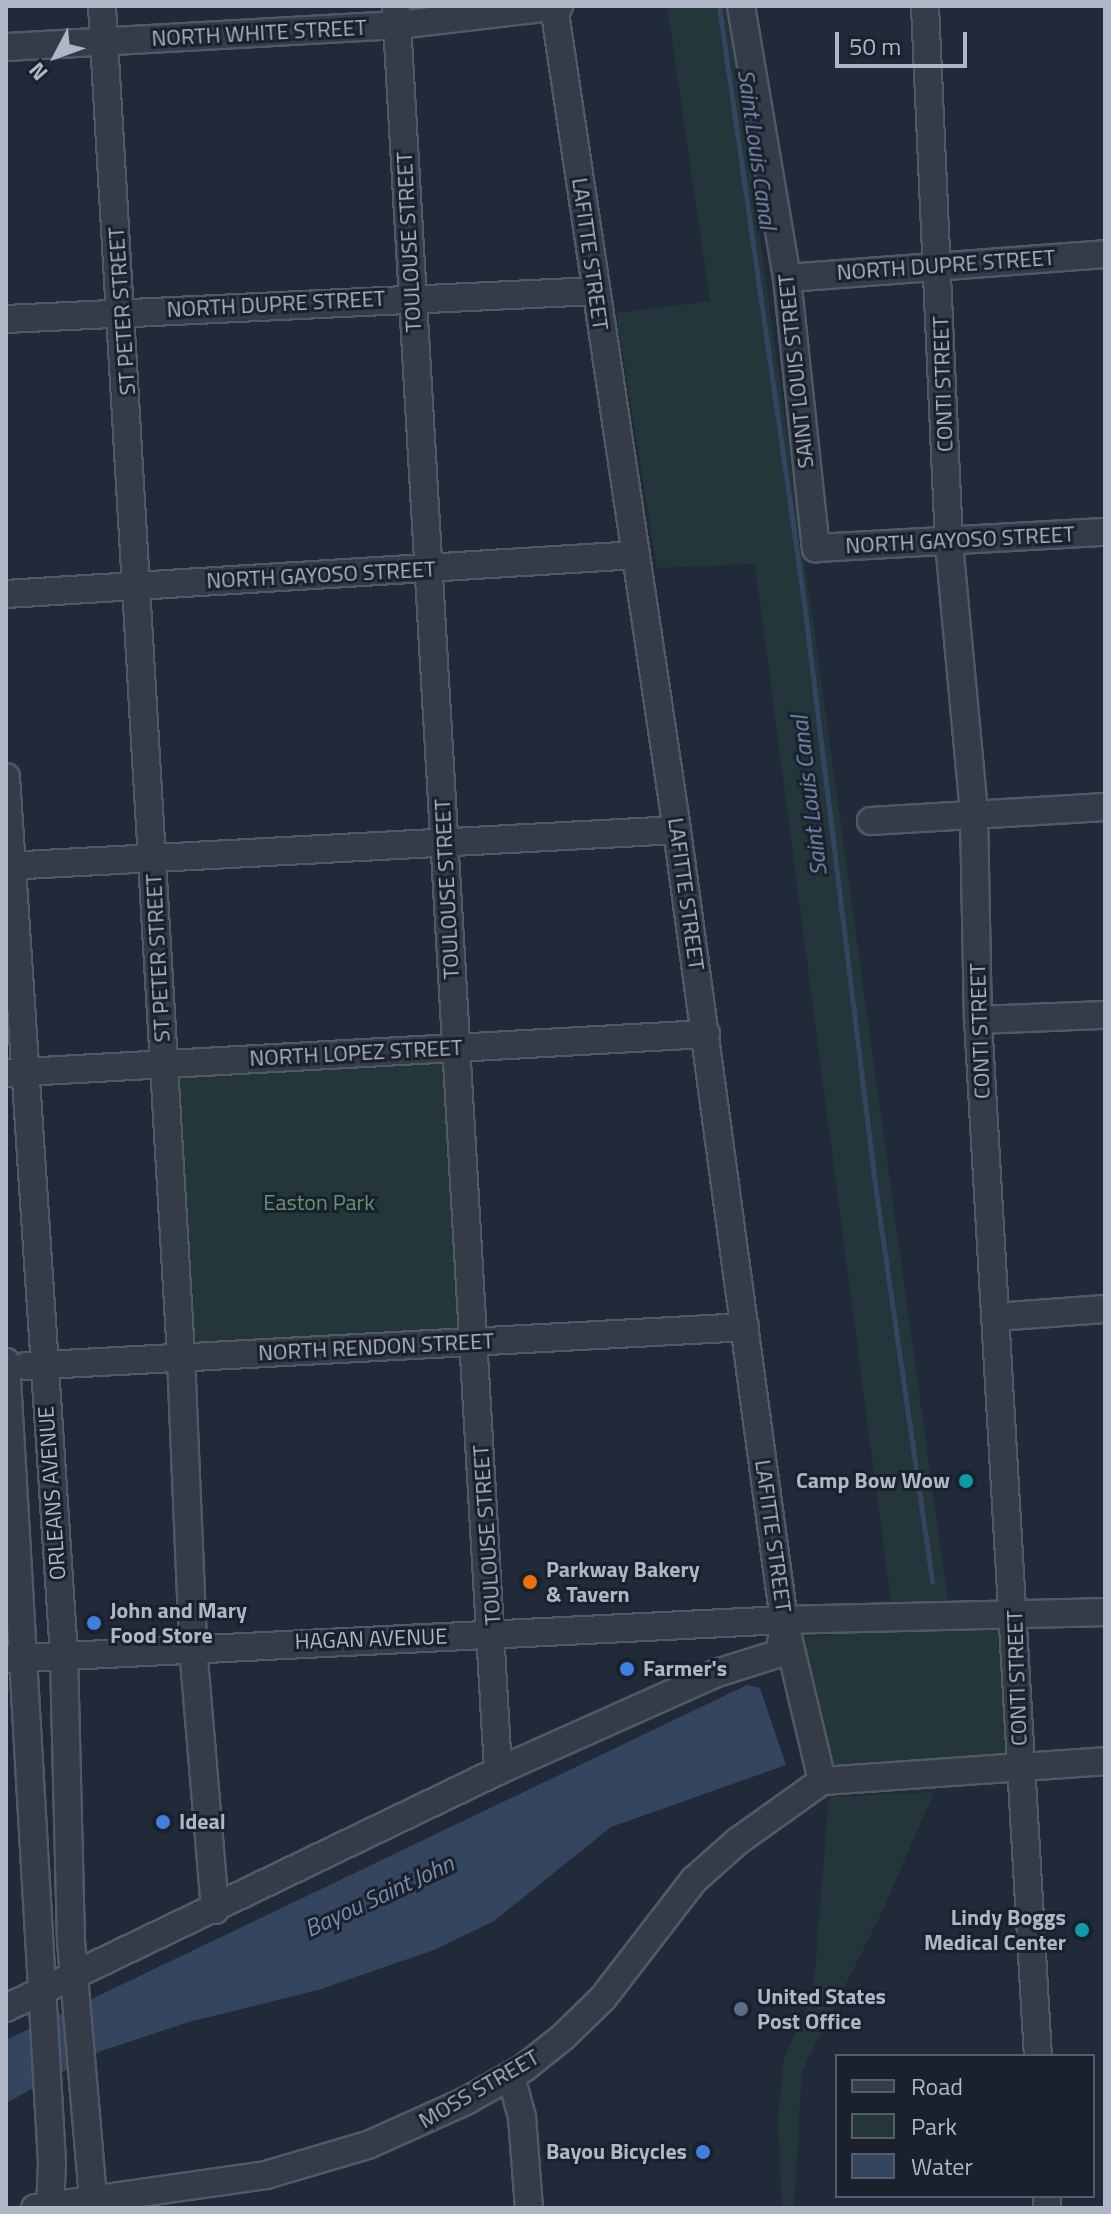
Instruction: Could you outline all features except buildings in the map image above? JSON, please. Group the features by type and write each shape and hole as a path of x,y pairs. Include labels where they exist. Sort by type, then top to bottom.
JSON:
{"street":[{"name":"ST PETER STREET","path":"102,6 123,313 165,1064 193,1647 215,1910"},
{"name":"SAINT LOUIS STREET","path":"741,6 787,278 816,548"},
{"name":"CONTI STREET","path":"925,6 949,543 974,815 978,1020 1015,1616 1020,1766 1038,2054"},
{"name":"NORTH WHITE STREET","path":"6,47 104,42 397,16 556,7"},
{"name":"LAFITTE STREET","path":"556,7 595,291 706,1034 784,1620 822,1781"},
{"name":"TOULOUSE STREET","path":"397,16 473,1341 494,1634 498,1771"},
{"name":"NORTH DUPRE STREET","path":"787,278 938,263 1105,254"},
{"name":"NORTH DUPRE STREET","path":"6,319 412,297 595,291"},
{"name":"NORTH GAYOSO STREET","path":"816,548 1105,532"},
{"name":"NORTH GAYOSO STREET","path":"6,594 636,555"},
{"name":"ORLEANS AVENUE","path":"6,777 15,1072 43,1365 64,1656 74,1988 94,2202"},
{"path":"871,821 1105,807"},
{"path":"8,866 677,830"},
{"path":"978,1020 1105,1015"},
{"name":"NORTH LOPEZ STREET","path":"15,1072 706,1034"},
{"path":"995,1317 1105,1309"},
{"name":"NORTH RENDON STREET","path":"6,1366 745,1327"},
{"name":"ORLEANS AVENUE","path":"6,1366 15,1659 40,2002 45,2206"},
{"name":"HAGAN AVENUE","path":"15,1659 193,1647 784,1620 1105,1612"},
{"path":"6,2008 40,2002 74,1988 215,1910 498,1771 717,1673 780,1653 784,1620"},
{"path":"822,1781 1105,1761"},
{"name":"MOSS STREET","path":"45,2206 94,2202 266,2175 341,2155 411,2128 511,2076 603,1998 694,1880 738,1841 822,1781"},
{"path":"511,2076 522,2117 529,2208"},
{"path":"135,2208 158,2192"}],"green space":[{"path":"667,6 728,6 948,1602 891,1603 755,564 657,568 616,313 710,301"},
{"name":"Easton Park","path":"456,1047 471,1341 181,1356 165,1062"},
{"path":"894,1630 1002,1630 1009,1756 831,1768 796,1637"},
{"path":"934,1792 883,1910 802,2071 794,2208 782,2208 778,2118 784,2058 813,1994 829,1797"}],"water":[{"name":"Bayou Saint John","path":"747,1685 760,1688 786,1765 611,1827 494,1921 434,1950 318,1990 189,2022 101,2051 6,2103 6,2040"}],"waterway":[{"name":"Saint Louis Canal","path":"719,6 803,595 875,1185 932,1582"}],"place":[{"name":"Camp Bow Wow","path":"966,1481"},
{"name":"Parkway Bakery & Tavern","path":"530,1582"},
{"name":"John and Mary Food Store","path":"94,1623"},
{"name":"Farmer's","path":"627,1669"},
{"name":"Ideal","path":"163,1822"},
{"name":"Lindy Boggs Medical Center","path":"1082,1930"},
{"name":"United States Post Office","path":"741,2009"},
{"name":"Bayou Bicycles","path":"703,2152"}]}
